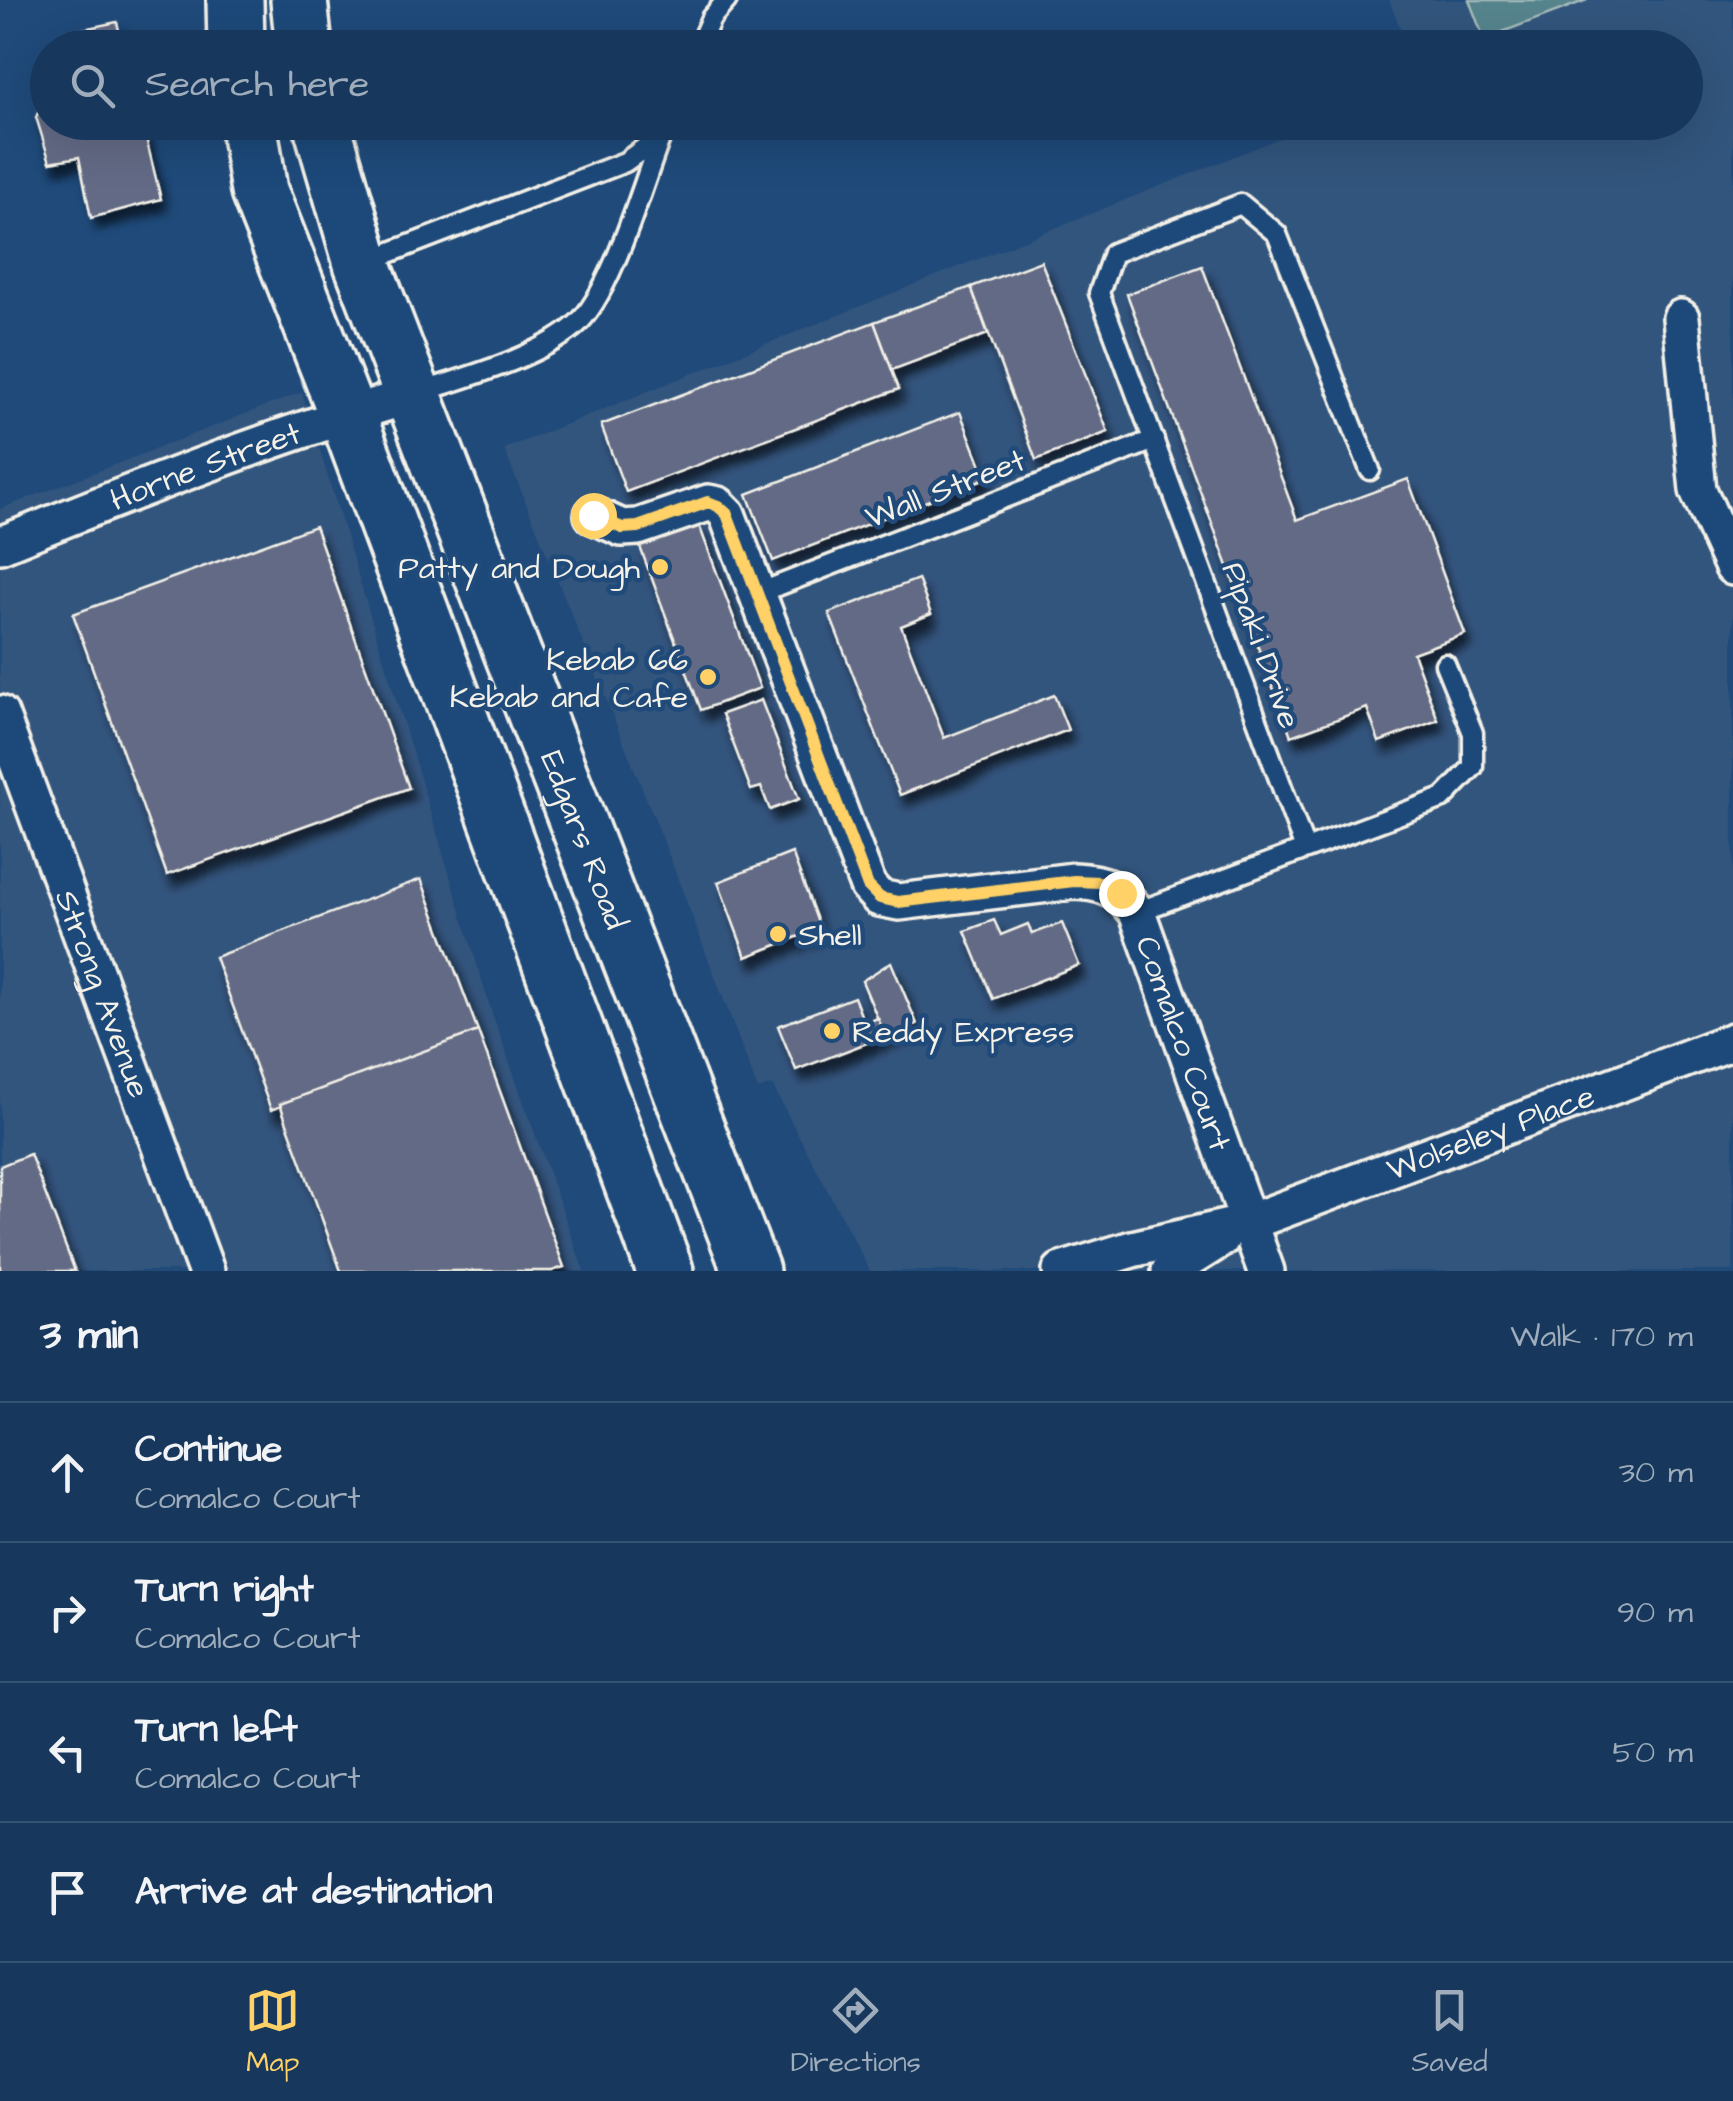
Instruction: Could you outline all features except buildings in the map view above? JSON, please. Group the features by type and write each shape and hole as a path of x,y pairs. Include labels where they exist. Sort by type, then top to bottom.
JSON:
{"main road":[{"path":"235,0 236,30"},
{"path":"299,0 302,30"},
{"path":"251,140 259,192 347,414 665,1271"},
{"name":"Edgars Road","path":"326,140 362,263 751,1271"}],"street":[{"path":"1681,318 1698,490 1733,566"},
{"name":"Horne Street","path":"0,545 175,474 413,395"},
{"name":"Comalco Court","path":"593,515 622,528 638,527 708,502 727,514 868,886 880,898 898,902 1074,881 1100,882 1121,893 1137,912 1266,1271"},
{"name":"Strong Avenue","path":"0,714 206,1271"},
{"name":"Wolseley Place","path":"1061,1271 1132,1249 1247,1223 1733,1041"},
{"name":"Wolseley Place","path":"1170,1271 1247,1223"}],"lane":[{"path":"706,30 727,0"},
{"path":"362,263 624,162 651,140"},
{"path":"413,395 538,348 577,325 608,278 660,140"},
{"name":"Pipaki Drive","path":"1305,849 1099,293 1113,253 1241,204 1277,234 1370,470"},
{"name":"Wall Street","path":"758,593 1154,440"},
{"path":"1137,912 1443,798 1473,767 1473,733 1446,664"}],"shaded area":[{"path":"1389,0 1733,0 1733,1271 870,1271 772,1085 758,1090 660,832 504,449 1275,140 1703,140 1703,30 1401,30"},
{"path":"302,392 492,1013 584,1271 0,1271 0,509"}],"green space":[{"path":"1469,0 1587,0 1508,30 1481,30"}],"place":[{"name":"Patty and Dough","path":"660,567"},
{"name":"Kebab 66 Kebab and Cafe","path":"708,677"},
{"name":"Shell","path":"778,934"},
{"name":"Reddy Express","path":"832,1031"}],"route":[{"path":"593,515 622,528 638,527 708,502 727,514 868,886 880,898 898,902 1074,881 1100,882 1121,893"}]}
